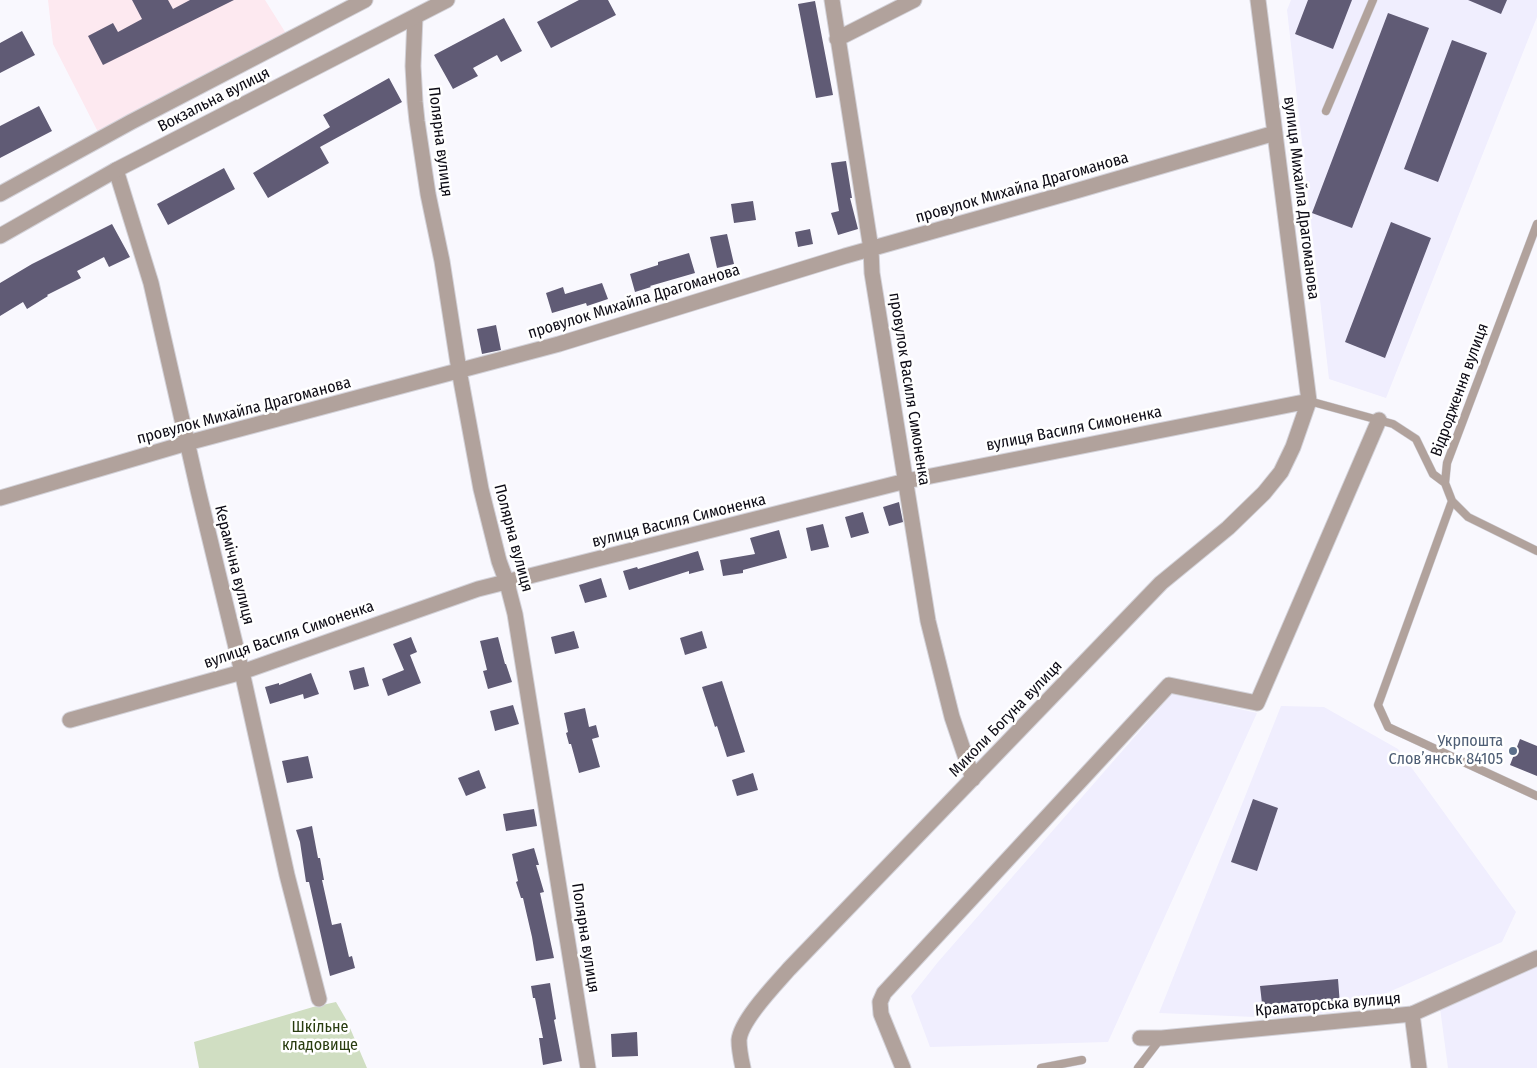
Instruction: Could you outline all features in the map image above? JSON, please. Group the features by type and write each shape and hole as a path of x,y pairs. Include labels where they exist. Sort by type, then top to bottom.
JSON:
{"street":[{"name":"Вокзальна вулиця","path":"0,194 131,122 365,0"},
{"name":"Вокзальна вулиця","path":"0,236 116,170 447,0"},
{"name":"провулок Василя Симоненка","path":"832,0 871,249 872,273 928,621 952,717 973,779"},
{"path":"837,39 914,0"},
{"name":"вулиця Михайла Драгоманова","path":"1258,0 1308,401"},
{"name":"Полярна вулиця","path":"415,16 413,66 416,121 428,194 442,260 459,370 481,489 499,561 515,614 524,660 588,1068"},
{"name":"провулок Михайла Драгоманова","path":"0,498 187,443 559,344 871,249 1276,133"},
{"name":"Керамічна вулиця","path":"116,170 151,283 242,672 287,875 319,999"},
{"name":"вулиця Василя Симоненка","path":"70,720 242,672 478,589 906,481 1308,401"},
{"name":"Миколи Богуна вулиця","path":"743,1068 739,1040 742,1030 748,1018 789,969 1161,583 1228,528 1264,493 1280,472 1293,447 1308,401"},
{"path":"903,1068 881,1014 880,1002 884,993 1169,685 1257,703 1379,420"},
{"name":"Краматорська вулиця","path":"1140,1038 1162,1038 1412,1014 1536,957"},
{"path":"1412,1014 1419,1068"}],"lane":[{"path":"1326,111 1373,0"},
{"name":"Відродження вулиця","path":"1537,224 1447,463 1445,483 1452,501 1468,517 1537,551"},
{"path":"1308,401 1393,424 1416,439 1433,474 1445,483"},
{"path":"1452,501 1378,705 1388,727 1537,796"},
{"path":"1138,1068 1162,1038"},
{"path":"1040,1068 1082,1060"}],"shaded area":[{"path":"48,0 265,0 287,35 98,132 53,44"},
{"path":"1291,0 1537,0 1537,17 1386,398 1329,379 1287,10"},
{"path":"1172,694 1257,713 1108,1042 930,1047 911,996 938,962"},
{"path":"1281,706 1324,707 1398,749 1516,912 1502,942 1346,1011 1279,1018 1159,1013"},
{"path":"1537,965 1537,1068 1448,1068 1440,1008"}],"green space":[{"name":"Шкільне кладовище","path":"336,1002 347,1021 367,1068 199,1068 194,1042"}],"building":[{"path":"132,0 168,0 173,9 190,0 234,0 103,65 88,36 113,23 118,32 142,19"},
{"path":"579,0 608,0 616,15 551,48 537,22"},
{"path":"1308,0 1352,0 1333,49 1295,34"},
{"path":"1468,0 1507,0 1501,14"},
{"path":"815,1 833,95 816,98 798,4"},
{"path":"1388,13 1429,28 1352,228 1312,213"},
{"path":"504,18 522,51 501,62 497,55 473,68 478,76 453,89 434,55"},
{"path":"22,31 35,55 0,73 0,43"},
{"path":"1452,40 1487,53 1438,182 1404,169"},
{"path":"389,78 402,102 320,147 329,163 268,198 253,173 330,127 323,115"},
{"path":"39,106 52,131 0,158 0,126"},
{"path":"846,161 852,198 850,198 858,229 838,235 831,213 839,211 831,163"},
{"path":"224,168 235,189 168,225 157,204"},
{"path":"753,201 756,220 734,223 731,204"},
{"path":"1391,222 1431,238 1385,358 1345,342"},
{"path":"112,224 130,257 109,267 104,257 77,271 81,278 47,295 27,309 23,302 0,316 0,283 32,264"},
{"path":"810,229 813,244 798,247 795,232"},
{"path":"727,234 734,264 717,268 710,237"},
{"path":"689,253 695,273 635,292 630,274 658,265 658,262"},
{"path":"602,283 608,299 587,306 586,303 552,313 546,293 563,287 565,294"},
{"path":"496,325 501,350 482,354 477,329"},
{"path":"899,502 903,522 889,526 883,507"},
{"path":"863,512 869,533 851,538 845,517"},
{"path":"823,524 829,547 811,551 806,528"},
{"path":"779,530 787,558 743,570 743,573 723,576 720,560 755,554 750,538"},
{"path":"698,551 704,570 689,574 689,571 629,590 623,571 637,567 638,569"},
{"path":"601,578 607,597 585,603 579,585"},
{"path":"574,631 579,648 555,654 551,637"},
{"path":"702,631 707,648 685,655 680,638"},
{"path":"411,637 417,652 410,655 421,683 388,696 382,679 404,670 393,644"},
{"path":"498,637 512,682 488,689 483,671 487,670 480,641"},
{"path":"364,667 369,686 354,690 349,671"},
{"path":"311,673 319,694 304,699 303,694 270,704 265,687 279,683 279,685"},
{"path":"722,681 745,752 727,757 702,687"},
{"path":"513,705 519,724 495,731 490,711"},
{"path":"585,708 589,727 596,725 599,737 592,739 600,767 579,773 566,733 568,732 564,713"},
{"path":"1520,739 1537,746 1537,776 1510,765"},
{"path":"308,756 313,778 287,783 282,761"},
{"path":"479,770 486,788 466,796 458,778"},
{"path":"753,773 758,790 737,796 732,780"},
{"path":"1253,799 1278,808 1257,871 1231,862"},
{"path":"534,809 537,826 506,831 503,814"},
{"path":"312,826 318,858 320,858 324,880 322,880 332,925 341,923 349,957 352,956 355,968 330,976 309,882 306,882 300,842 296,830"},
{"path":"534,848 539,865 536,865 544,892 540,893 554,958 536,961 523,898 521,898 516,882 518,881 512,854"},
{"path":"1338,979 1340,1005 1263,1012 1260,986"},
{"path":"550,983 556,1019 554,1020 562,1061 543,1065 539,1038 543,1038 531,986"},
{"path":"637,1032 638,1056 612,1057 611,1034"}],"place":[{"name":"Укрпошта Слов’янськ 84105","path":"1513,751"}]}
